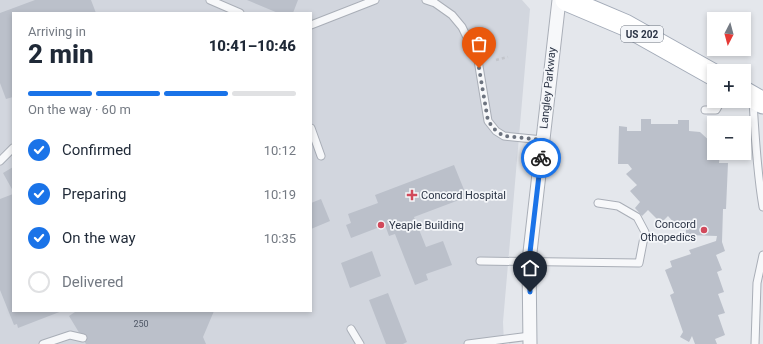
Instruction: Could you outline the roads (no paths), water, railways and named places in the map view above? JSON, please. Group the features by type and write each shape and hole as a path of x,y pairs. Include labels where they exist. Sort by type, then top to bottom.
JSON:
{"main road":[{"name":"US 202","path":"566,0 625,25 707,71"}],"street":[{"name":"Langley Parkway","path":"530,340 529,261 558,0"}],"lane":[{"path":"210,0 227,11"},
{"path":"312,25 375,0"},
{"path":"426,0 435,3 452,15 462,27 478,60 488,121 496,131 504,136 543,140"},
{"path":"753,97 758,181 763,207"},
{"path":"705,110 716,110 717,108"},
{"path":"312,131 321,156"},
{"path":"0,161 12,149"},
{"path":"480,261 639,263 646,232 637,217 618,206 598,203"},
{"path":"755,344 757,283 763,255"},
{"path":"351,329 360,344"},
{"path":"43,344 70,335 83,338"},
{"path":"468,344 530,340"}],"place":[{"name":"Concord Hospital","path":"412,195"},
{"name":"Yeaple Building","path":"381,225"},
{"name":"Concord Othopedics","path":"704,230"}]}
